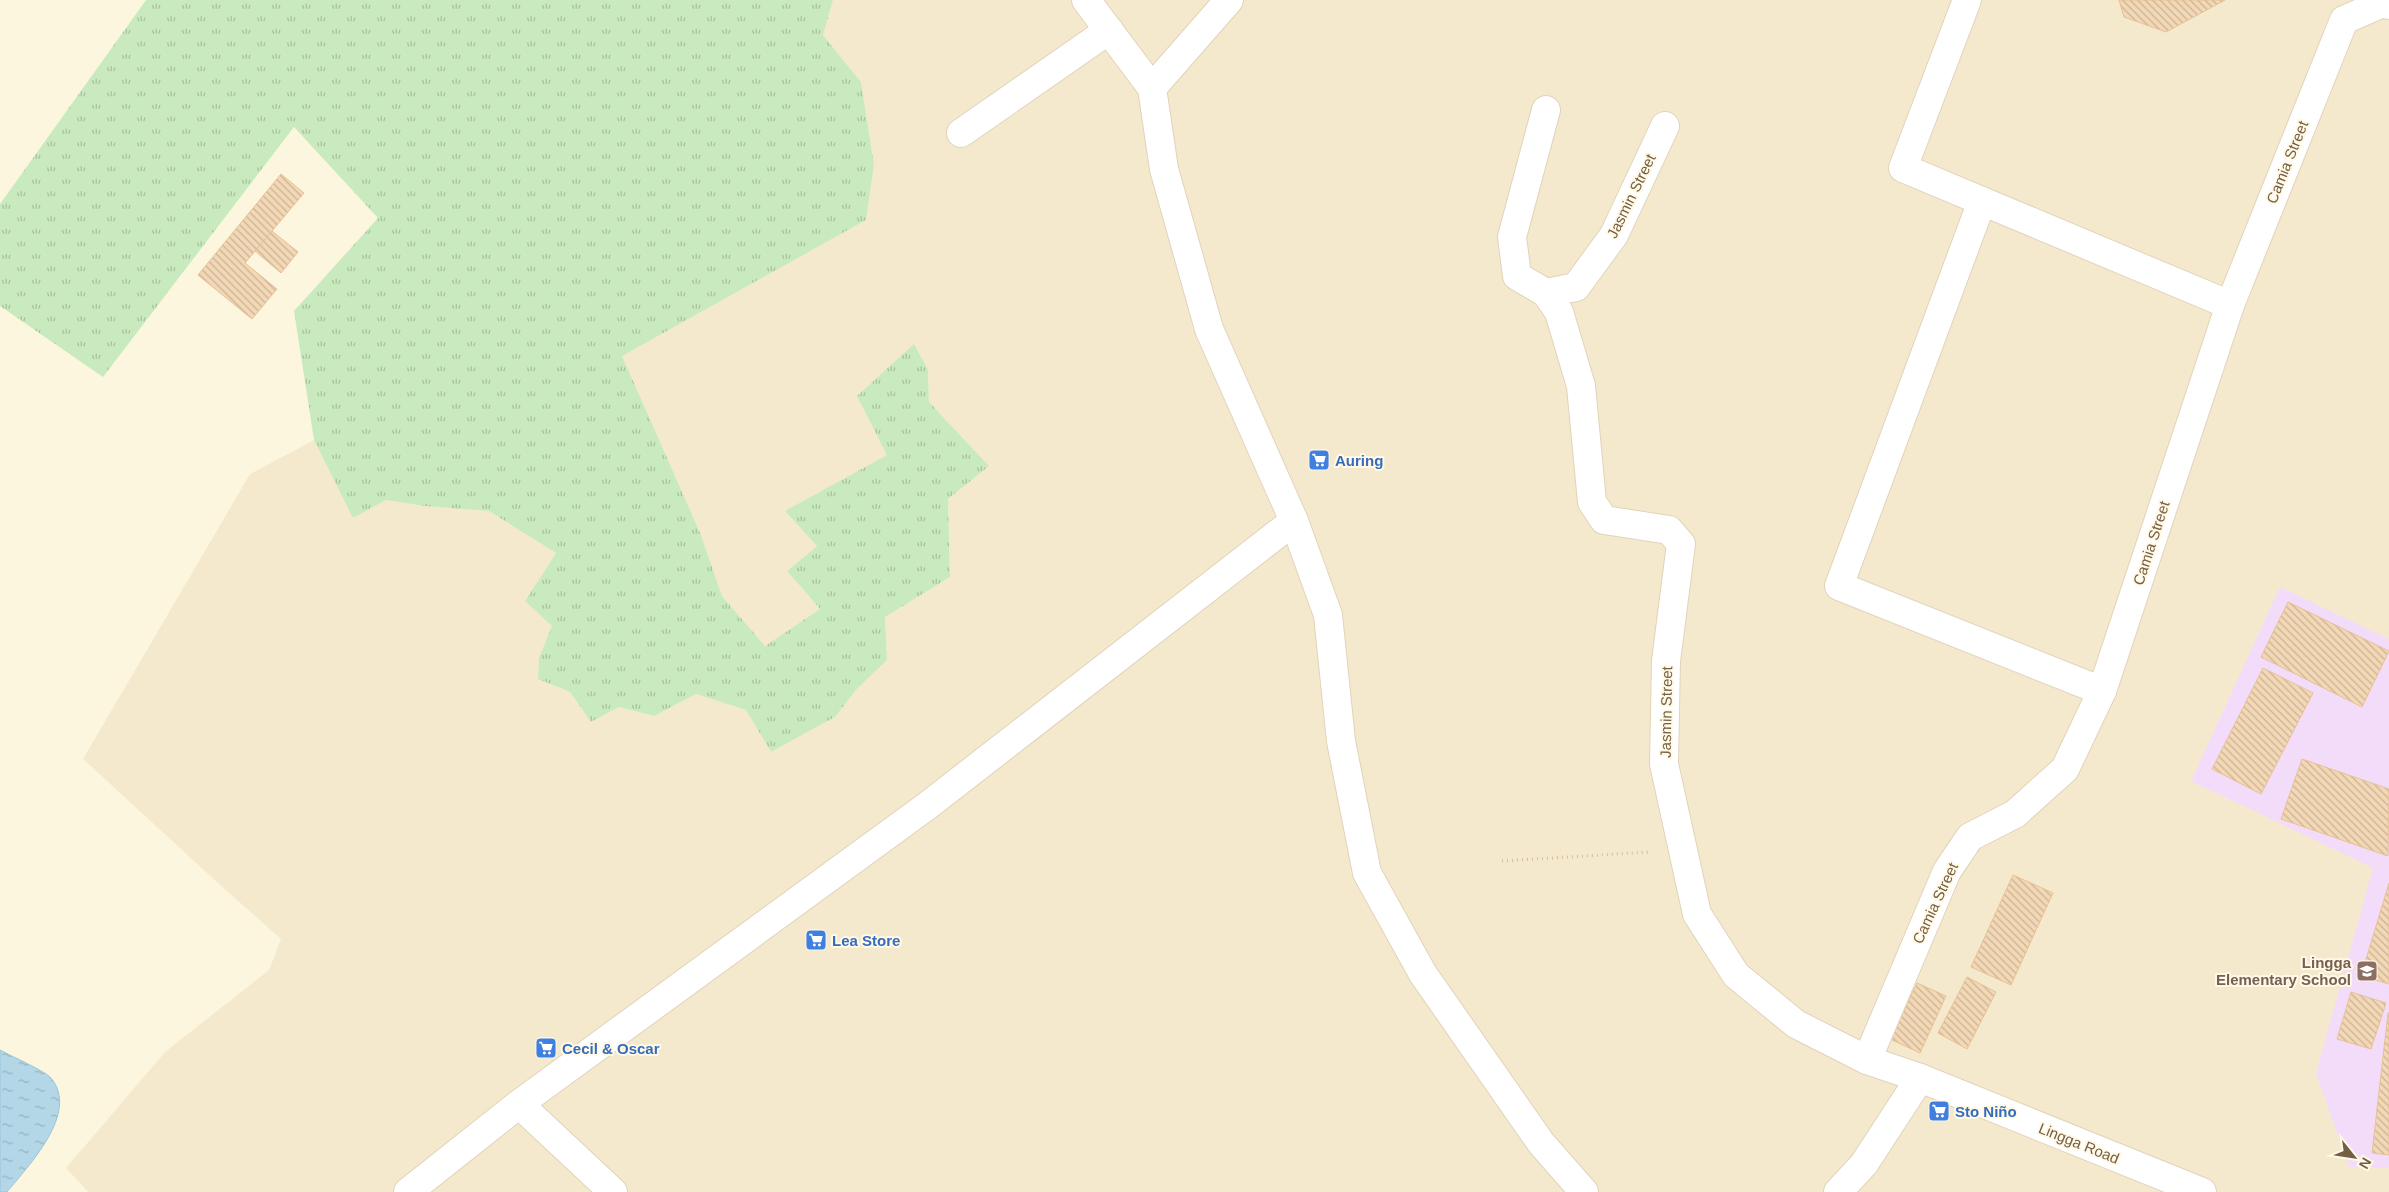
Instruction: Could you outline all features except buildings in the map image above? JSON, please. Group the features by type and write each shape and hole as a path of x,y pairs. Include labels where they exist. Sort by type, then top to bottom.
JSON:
{"street":[{"path":"1086,0 1152,88 1164,169 1209,329 1294,521 1328,615 1341,741 1367,873 1422,974 1541,1143 1584,1192"},
{"path":"1152,88 1229,0"},
{"path":"1967,0 1903,168 2230,305"},
{"name":"Camia Street","path":"1867,1060 1947,871 1970,837 2016,814 2065,769 2102,691 2230,305 2344,20 2384,3 2389,5"},
{"path":"961,133 1109,30"},
{"name":"Jasmin Street","path":"1546,110 1512,237 1516,276 1546,294 1559,312 1581,386 1592,502 1604,520 1669,530 1681,544 1666,661 1664,764 1697,914 1736,975 1796,1024 1867,1060 1920,1078"},
{"name":"Jasmin Street","path":"1546,294 1576,287 1614,235 1664,126"},
{"path":"1982,201 1839,586 2102,691"},
{"path":"408,1192 519,1104 927,806 1294,521"},
{"path":"1838,1192 1864,1164 1920,1078"},
{"name":"Lingga Road","path":"1920,1078 2202,1192"},
{"path":"519,1104 613,1192"}],"path":[{"path":"1502,861 1683,850"}],"shaded area":[{"path":"833,0 2389,0 2389,1192 88,1192 66,1168 165,1052 269,970 281,939 83,759 250,474 314,440 353,517 386,500 424,506 489,511 556,553 525,601 553,626 539,658 538,679 570,692 591,722 619,707 654,716 696,694 746,710 771,752 835,717 856,690 887,660 885,617 950,577 948,499 989,466 929,402 928,370 888,455 786,511 817,546 787,571 820,609 765,646 722,596 701,535 621,356 866,220 874,165 861,82 823,35"},
{"name":"Lingga Elementary School","path":"2280,587 2389,639 2389,1168 2349,1167 2316,1073 2373,868 2191,781"}],"green space":[{"path":"146,0 833,0 823,35 861,82 874,165 866,220 622,356 701,535 722,596 765,646 820,609 787,571 817,546 785,511 887,455 857,396 914,344 928,370 929,402 989,466 948,499 950,577 885,617 887,660 856,690 835,717 771,752 746,710 696,694 654,716 619,707 591,722 570,692 538,679 539,658 552,626 525,601 556,553 489,511 424,506 386,500 353,518 314,440 294,311 378,218 294,127 103,377 0,306 0,204"}],"water":[{"path":"0,1050 48,1075 58,1092 59,1107 55,1123 48,1138 38,1154 7,1192 0,1192"}],"place":[{"name":"Auring","path":"1319,460"},
{"name":"Lea Store","path":"816,940"},
{"name":"Lingga Elementary School","path":"2367,971"},
{"name":"Cecil & Oscar","path":"546,1048"},
{"name":"Sto Niño","path":"1939,1111"}]}
